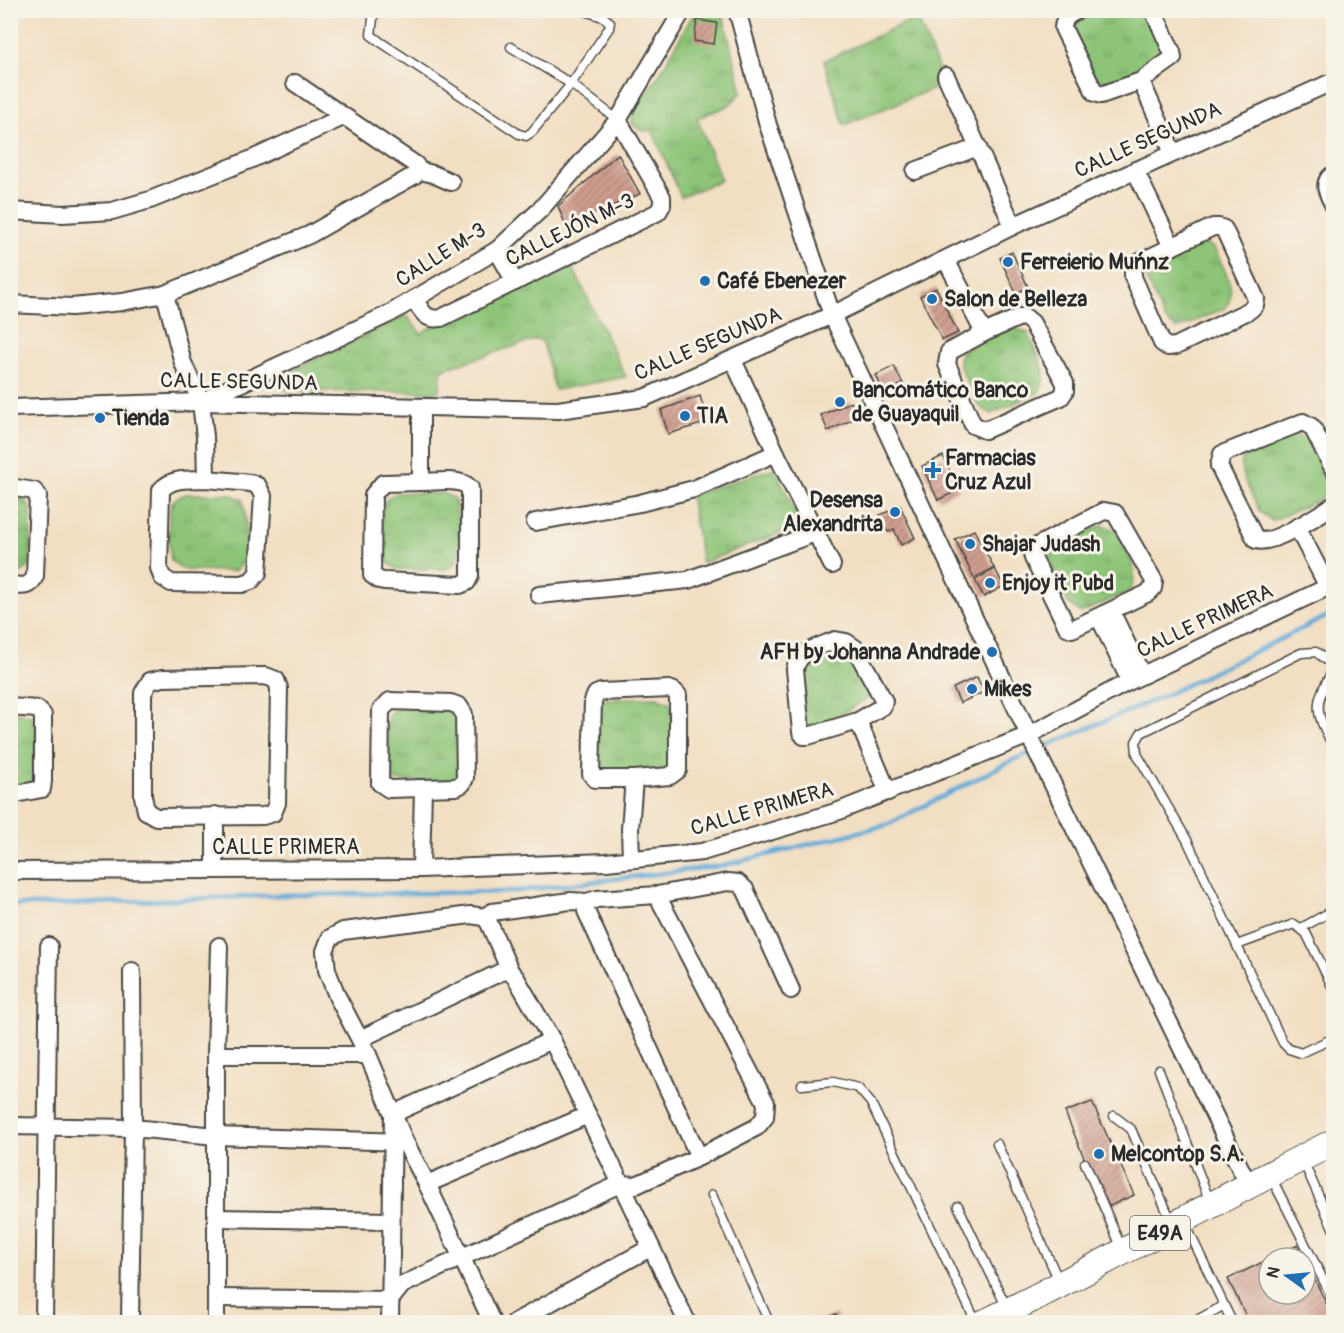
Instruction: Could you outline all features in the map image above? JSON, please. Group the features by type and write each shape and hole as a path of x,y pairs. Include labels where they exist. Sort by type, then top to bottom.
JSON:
{"main road":[{"name":"E49A","path":"993,1319 1259,1179 1334,1143"}],"street":[{"name":"CALLE M-3","path":"201,402 389,314 497,250 540,210 618,120 683,10"},
{"path":"737,10 768,125 832,315 1029,735 1259,1179"},
{"path":"1078,10 1064,20 1064,28 1095,93 1101,95 1141,81 1173,58 1152,10"},
{"path":"946,76 1013,226"},
{"path":"1141,81 1173,153"},
{"path":"295,82 416,165 417,170"},
{"name":"CALLE SEGUNDA","path":"10,408 201,402 558,410 644,398 832,315 1013,226 1135,170 1332,85"},
{"path":"10,211 63,214 112,211 150,200 252,159 343,117"},
{"name":"CALLEJÓN M-3","path":"414,299 426,317 432,320 441,318 658,212 662,205 662,197 618,120"},
{"path":"915,171 978,147"},
{"path":"417,170 451,182"},
{"path":"10,304 72,308 165,294 309,235 415,174 417,170"},
{"path":"1135,170 1172,247"},
{"path":"1334,174 1326,182 1325,188 1334,206"},
{"path":"1219,226 1224,229 1256,298 1255,305 1250,310 1176,346 1168,347 1162,343 1133,270 1136,264 1172,247 1213,227 1219,226"},
{"path":"497,250 515,282"},
{"path":"946,260 984,333"},
{"path":"165,294 183,363 201,402 206,479"},
{"path":"1020,317 1026,318 1032,323 1065,383 1065,391 1061,397 985,430 973,425 946,364 946,358 949,352 984,333 1020,317"},
{"path":"733,360 832,565"},
{"path":"421,482 422,408"},
{"path":"1334,470 1312,427 1303,422 1222,454 1219,466 1256,540 1265,541 1302,524 1334,505"},
{"path":"535,522 640,503 694,489 776,453"},
{"path":"206,479 251,483 258,486 263,496 258,573 251,581 242,584 171,583 162,577 159,568 161,490 175,480 206,479"},
{"path":"421,482 459,482 470,488 471,576 467,582 460,585 384,581 372,575 373,495 383,483 421,482"},
{"path":"10,487 34,490 38,495 35,576 27,587 10,585"},
{"path":"1104,511 1110,511 1115,513 1154,581 1153,588 1148,593 1105,614 1078,627 1072,629 1067,627 1032,552 1035,547 1104,511"},
{"path":"1302,524 1332,581"},
{"path":"539,595 688,580 815,533"},
{"name":"CALLE PRIMERA","path":"10,871 421,869 606,862 702,852 839,811 1029,735 1136,678 1332,581"},
{"path":"1105,614 1136,678"},
{"path":"835,640 846,642 855,648 884,701 883,706 877,711 858,721 808,736 801,732 795,669 796,661 801,655 835,640"},
{"path":"266,676 276,680 279,688 277,803 273,813 263,816 215,816 156,817 146,811 143,796 143,693 150,681 163,678 266,676"},
{"path":"669,689 675,691 678,695 678,770 670,776 634,779 599,780 591,774 592,701 596,694 601,692 669,689"},
{"path":"390,701 451,703 459,706 464,714 465,778 462,784 456,787 423,789 389,789 380,783 381,710 390,701"},
{"path":"10,707 37,709 43,715 42,789 10,795"},
{"path":"858,721 888,792"},
{"path":"631,859 630,828 634,779"},
{"path":"421,869 423,789"},
{"path":"215,816 215,869"},
{"path":"390,1323 390,1221 398,1142 393,1113 368,1055 337,996 327,970 325,951 330,938 343,931 471,915 484,917 492,912 570,901 587,902 597,899 657,895 728,882 738,883 745,889 791,990"},
{"path":"390,1300 402,1285 620,1184 636,1185 699,1157 757,1127 765,1117 766,1103 657,895"},
{"path":"587,902 586,911 699,1157"},
{"path":"484,917 489,923 510,971 552,1040 687,1323"},
{"path":"216,1323 216,1055 219,945"},
{"path":"44,1323 49,946"},
{"path":"130,1323 133,1128 132,971"},
{"path":"360,1039 501,972 510,971"},
{"path":"393,1113 552,1040"},
{"path":"216,1055 368,1055"},
{"path":"427,1184 588,1115"},
{"path":"10,1126 133,1128 216,1136 398,1142"},
{"path":"398,1142 427,1184 492,1323"},
{"path":"216,1218 390,1221"},
{"path":"514,1323 650,1248"},
{"path":"216,1298 390,1300"}],"lane":[{"path":"374,10 371,34 378,41 519,134 526,136 532,132 572,84 609,28 610,22 603,17 582,10"},
{"path":"511,47 572,84 618,120"},
{"path":"1334,748 1319,719 1318,696 1334,667 1316,652 1301,653 1140,733 1136,742 1137,754 1187,840 1283,1043 1289,1049 1301,1053 1334,1038"},
{"path":"1301,928 1334,910"},
{"path":"1237,945 1294,924 1306,933 1334,990"},
{"path":"1159,1070 1212,1205"},
{"path":"802,1085 833,1082 858,1088 871,1103 993,1319"},
{"path":"1114,1116 1131,1129 1232,1323"},
{"path":"997,1144 1060,1284"},
{"path":"1301,1158 1334,1230"},
{"path":"1085,1163 1123,1252"},
{"path":"1259,1179 1334,1301"},
{"path":"712,1195 769,1323"},
{"path":"958,1206 993,1319"},
{"path":"1193,1323 1224,1305"}],"green space":[{"path":"695,11 722,11 742,92 728,106 697,118 721,180 681,197 652,130 641,130 632,123 633,113 659,75"},
{"path":"1097,11 1146,11 1161,47 1156,59 1143,69 1113,82 1106,84 1098,79 1085,59 1075,31 1080,18"},
{"path":"917,17 945,84 844,125 824,61"},
{"path":"1198,241 1214,248 1228,279 1231,294 1225,308 1177,329 1165,320 1147,281 1146,273 1150,265"},
{"path":"568,264 572,266 626,377 555,390 543,342 537,339 444,369 441,373 440,390 435,392 289,391 281,389 278,385 280,378 289,372 404,316 408,317 421,334"},
{"path":"1011,327 1028,333 1041,364 1044,379 1038,393 991,414 979,406 960,367 959,358 963,350"},
{"path":"1292,433 1309,440 1323,471 1325,486 1319,500 1272,521 1260,512 1242,474 1241,465 1244,457"},
{"path":"775,468 801,525 702,563 690,495"},
{"path":"399,493 442,493 454,498 458,519 459,548 457,560 453,566 446,569 398,569 383,559 382,511 386,500"},
{"path":"186,494 229,494 242,499 246,521 246,556 241,566 234,571 186,570 171,560 169,530 171,506 174,500"},
{"path":"11,497 24,500 31,510 30,566 20,573 11,573"},
{"path":"1102,525 1118,531 1132,562 1134,578 1128,592 1081,613 1069,604 1051,565 1050,557 1053,548"},
{"path":"828,648 846,648 871,696 819,728 811,727 806,724 800,662"},
{"path":"657,697 669,702 673,710 671,765 667,770 613,772 607,770 598,762 600,704 606,699"},
{"path":"401,707 445,707 457,713 461,771 455,781 395,781 386,773 388,715"},
{"path":"11,711 32,716 36,724 36,775 30,785 11,787"}],"building":[{"path":"697,20 717,23 714,44 694,41"},
{"path":"618,154 640,194 566,226 558,206"},
{"path":"1012,252 1028,287 1016,293 1000,258"},
{"path":"936,288 958,333 942,340 920,296"},
{"path":"894,366 903,384 884,393 876,375"},
{"name":"TIA","path":"700,396 708,422 668,434 661,410"},
{"path":"851,402 858,417 828,431 821,415"},
{"path":"943,456 959,490 938,500 922,466"},
{"path":"900,506 915,538 901,545 894,529 888,532 880,515"},
{"path":"974,530 994,568 974,578 955,539"},
{"name":"Enjoy it Pubd","path":"995,569 1004,586 984,597 975,580"},
{"path":"977,677 984,692 960,703 953,688"},
{"name":"Melcontop S.A.","path":"1092,1102 1134,1195 1105,1208 1065,1112"},
{"path":"1257,1265 1257,1306 1317,1306 1317,1284 1334,1322 1249,1322 1228,1279"},
{"path":"836,1314 839,1322 816,1322"}],"waterway":[{"path":"10,905 283,895 508,892 721,866 887,825 1013,760 1166,695 1334,613"}],"place":[{"name":"Ferreierio Muńnz","path":"1008,262"},
{"name":"Café Ebenezer","path":"705,281"},
{"name":"Salon de Belleza","path":"932,299"},
{"name":"Bancomático Banco de Guayaquil","path":"840,402"},
{"name":"TIA","path":"685,416"},
{"name":"Tienda","path":"100,418"},
{"name":"Farmacias Cruz Azul","path":"933,470"},
{"name":"Desensa Alexandrita","path":"895,512"},
{"name":"Shajar Judash","path":"970,544"},
{"name":"Enjoy it Pubd","path":"990,583"},
{"name":"AFH by Johanna Andrade","path":"992,652"},
{"name":"Mikes","path":"972,689"},
{"name":"Melcontop S.A.","path":"1099,1154"}]}
